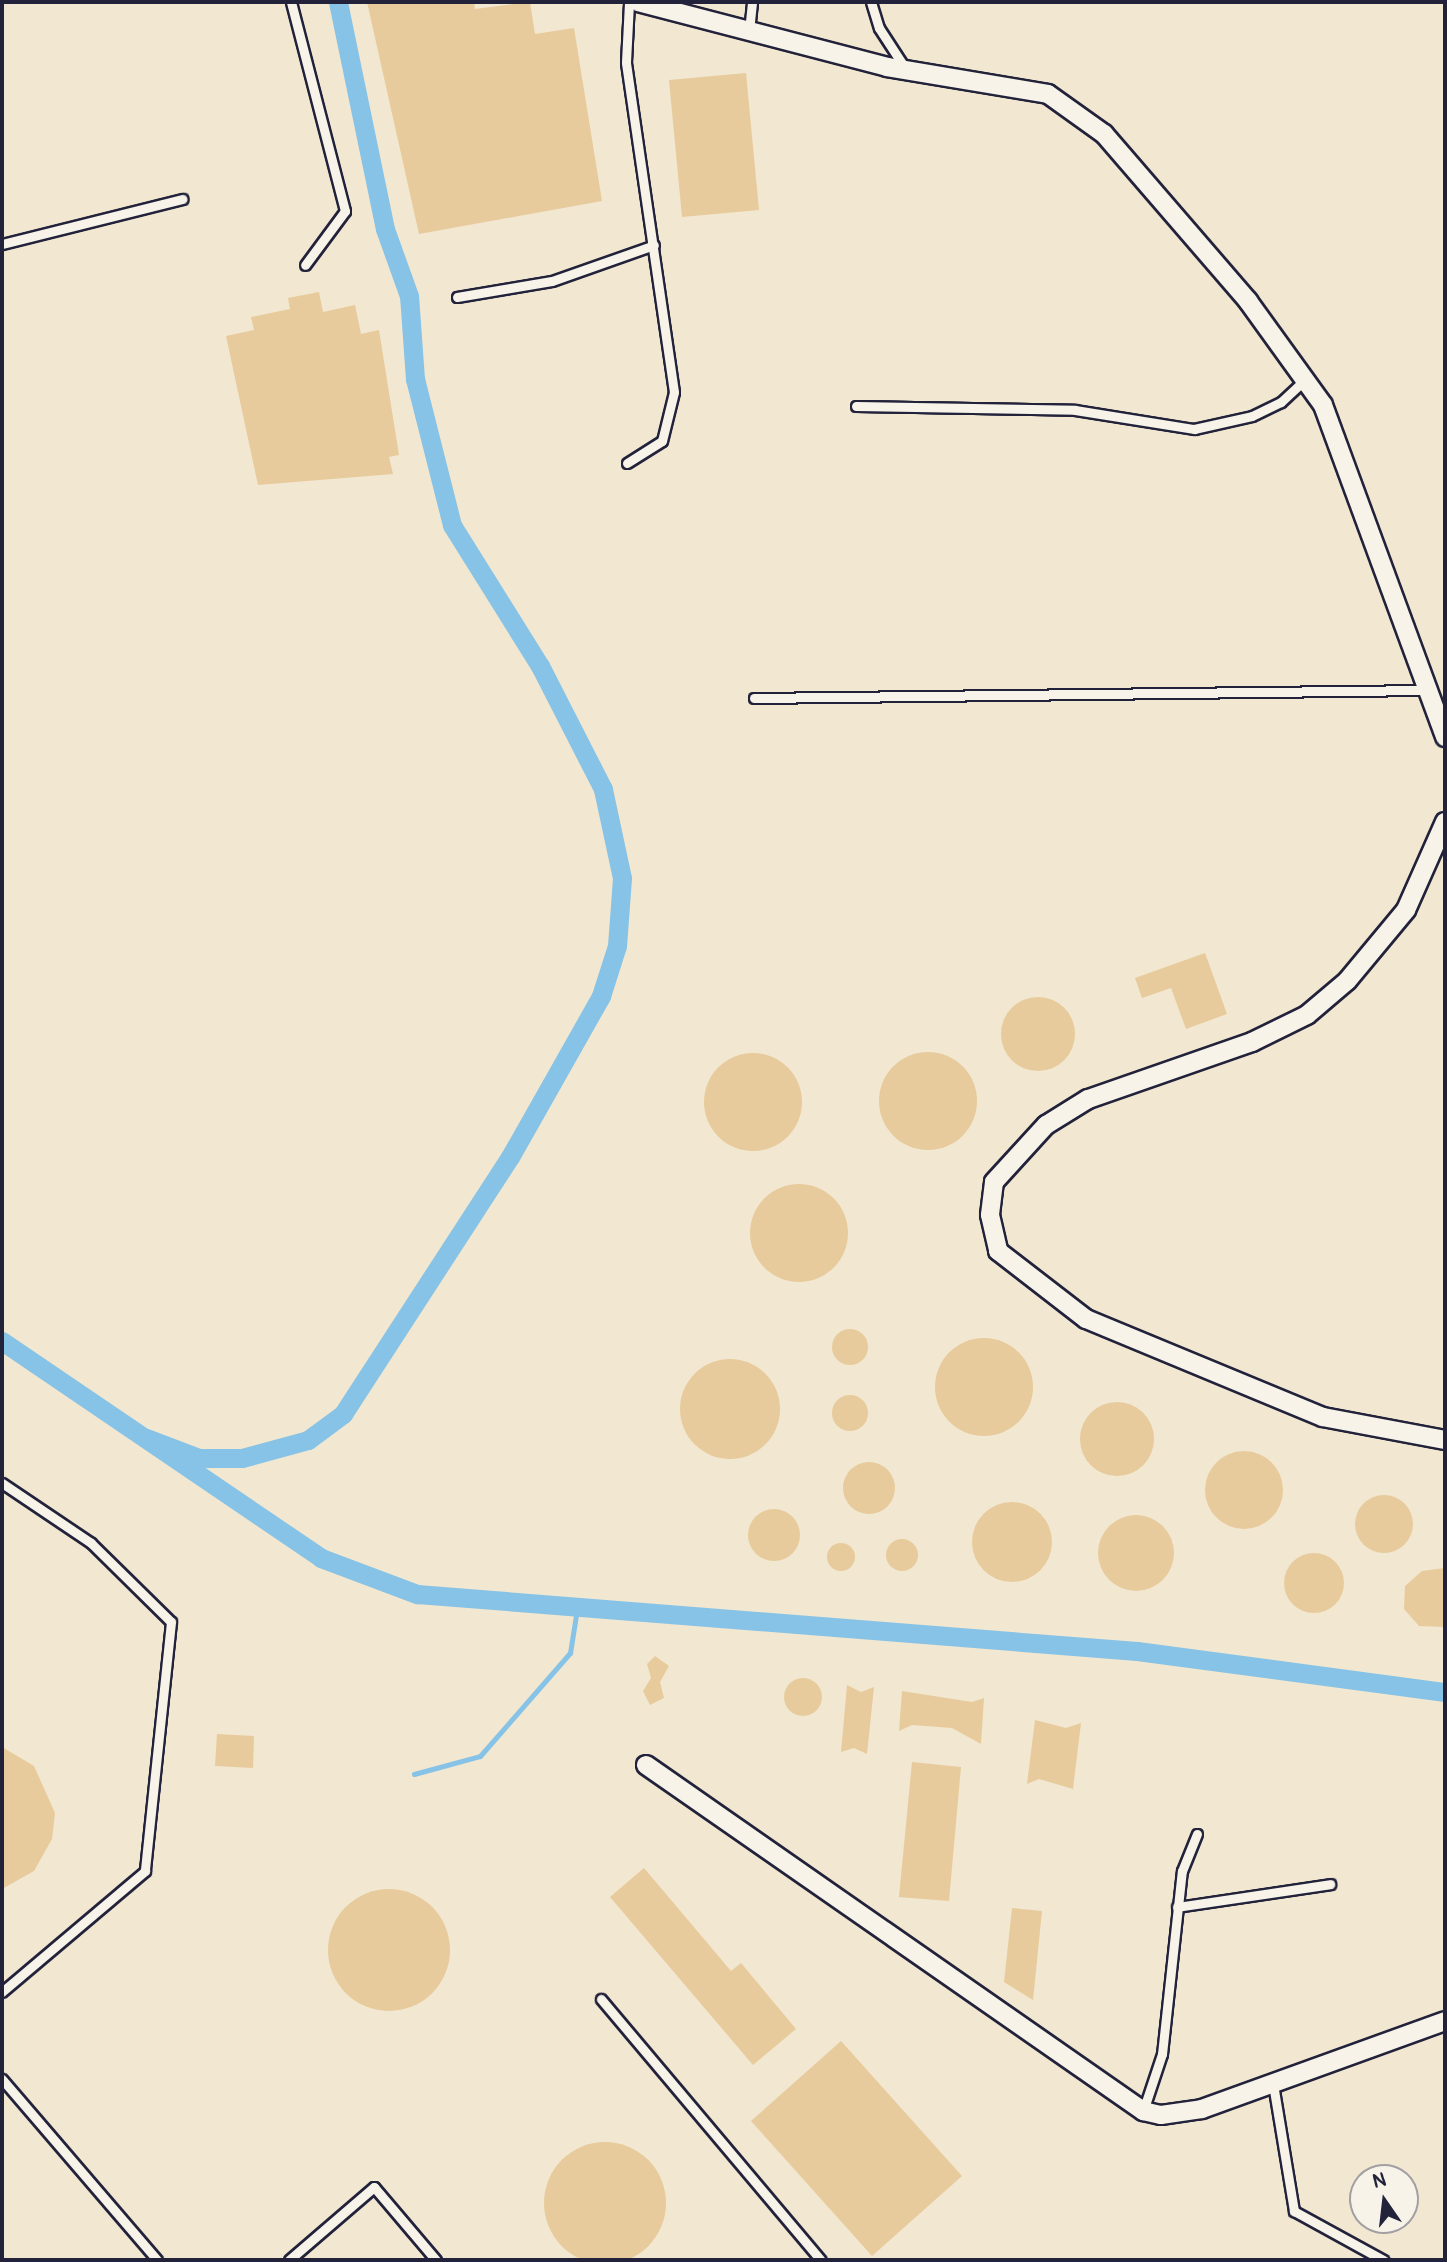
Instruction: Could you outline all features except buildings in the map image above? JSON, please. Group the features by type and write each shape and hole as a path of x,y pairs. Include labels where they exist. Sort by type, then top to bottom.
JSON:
{"street":[{"path":"638,2 749,33 905,68 1014,85 1069,107 1140,176 1307,378 1337,438 1445,737"},
{"path":"1445,822 1406,909 1347,981 1307,1015 1252,1042 1088,1099 1046,1125 994,1182 990,1215 998,1251 1086,1319 1323,1417 1445,1440"},
{"path":"646,1765 1143,2111 1180,2115 1445,2021"}],"lane":[{"path":"291,2 345,211 305,265"},
{"path":"627,463 662,441 672,417 674,362 624,37 629,2"},
{"path":"749,33 752,2"},
{"path":"871,2 878,28 905,68"},
{"path":"2,244 183,199"},
{"path":"457,297 552,281 654,245"},
{"path":"856,406 1075,410 1194,429 1252,416 1281,402 1307,378"},
{"path":"754,698 1430,690"},
{"path":"2,1483 91,1543 170,1622 145,1871 2,1992"},
{"path":"1143,2111 1162,2054 1182,1871 1197,1834"},
{"path":"1177,1907 1330,1884"},
{"path":"601,1999 821,2260"},
{"path":"2,2079 157,2260"},
{"path":"1273,2084 1294,2211 1383,2260"},
{"path":"289,2260 374,2187 436,2260"}],"waterway":[{"path":"146,1438 199,1458 242,1458 308,1440 343,1414 510,1157 601,996 617,946 622,878 603,789 540,666 452,525 415,379 409,296 385,229 338,2"},
{"path":"2,1341 321,1558 417,1594 1137,1651 1445,1692"},
{"path":"414,1774 480,1756 570,1653 577,1609"}]}
